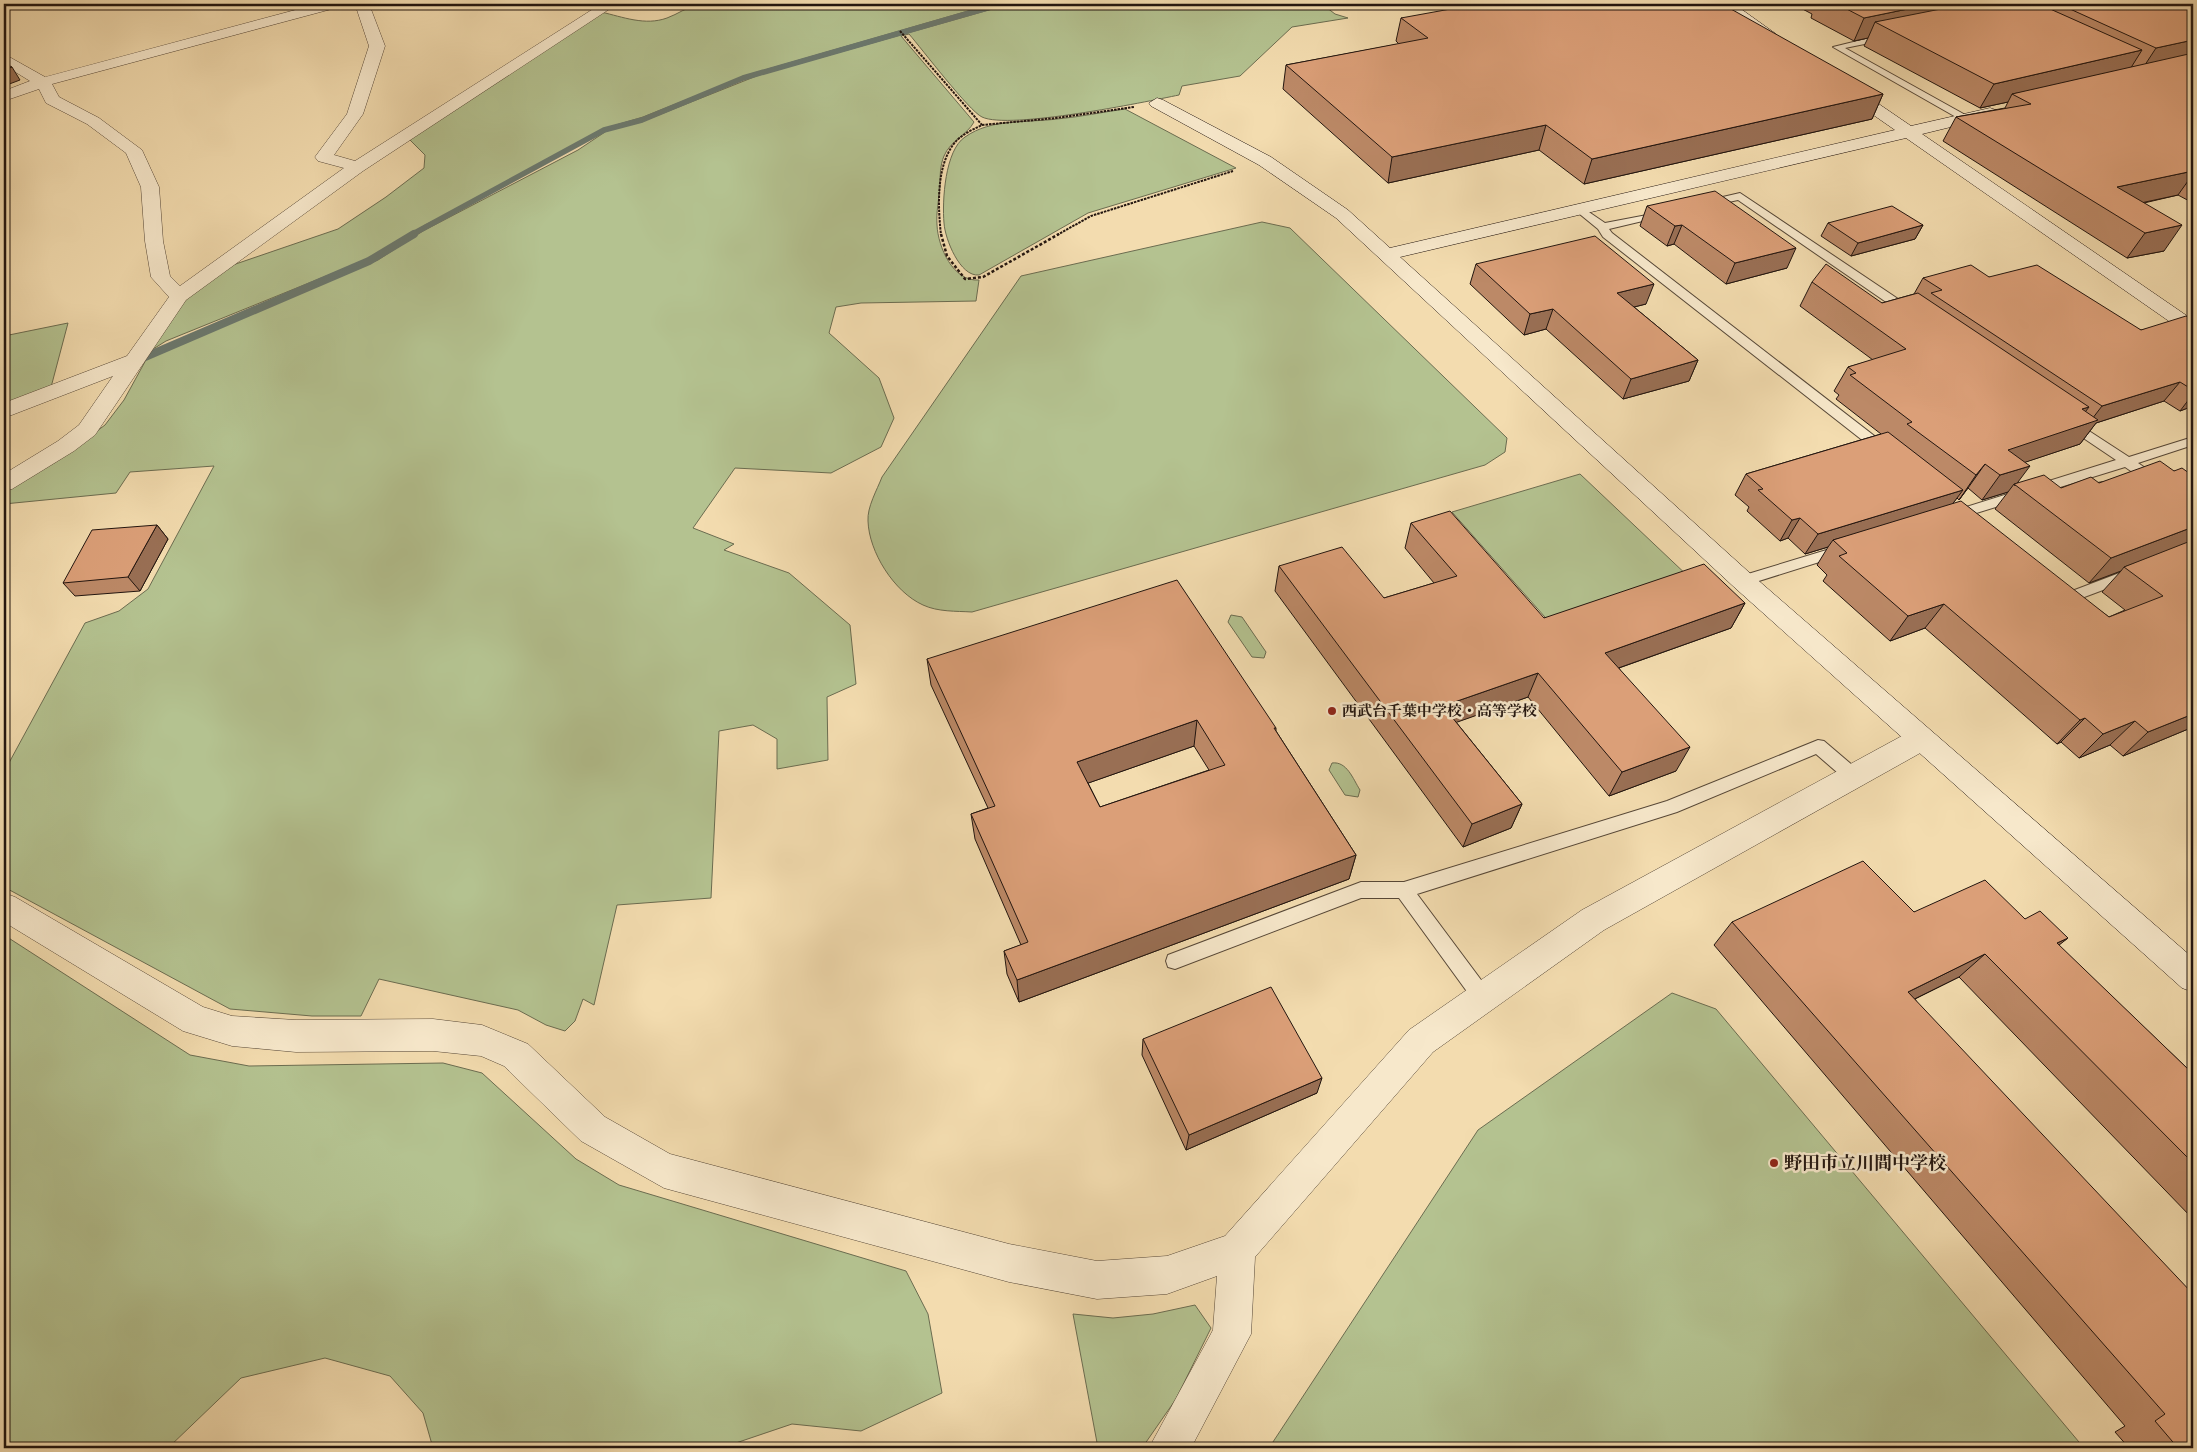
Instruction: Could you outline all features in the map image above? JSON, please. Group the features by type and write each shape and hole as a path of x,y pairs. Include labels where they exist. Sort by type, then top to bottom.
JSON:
{"street":[{"path":"4,96 43,82 334,4"},
{"path":"357,167 324,157 355,114 377,46 362,4"},
{"path":"4,484 66,446 87,430 179,296 357,167 610,4"},
{"path":"1725,4 1781,43"},
{"path":"4,59 43,82 52,100 93,121 133,150 150,187 154,241 161,277 179,296"},
{"path":"1828,76 2193,329"},
{"path":"1157,103 1265,161 1342,214 1743,581 2193,978"},
{"path":"1387,254 2003,110"},
{"path":"4,411 136,360"},
{"path":"4,906 195,1020 232,1032 296,1036 433,1035 482,1041 516,1054 593,1129 664,1170 1009,1264 1097,1280 1167,1274 1237,1250 1421,1040 1593,920 1920,739"},
{"path":"1169,1448 1232,1334 1237,1250"}],"lane":[{"path":"1892,36 1837,47 1966,119"},
{"path":"1694,207 1740,196 1921,320"},
{"path":"1580,209 1603,228 1607,234 1893,458"},
{"path":"1603,228 1676,211"},
{"path":"2061,416 2193,507"},
{"path":"1935,521 2193,441"},
{"path":"1948,500 1978,524"},
{"path":"1743,581 1853,546"},
{"path":"2048,579 2071,597 2141,570"},
{"path":"1175,961 1361,890 1404,890 1671,807 1818,746 1852,775"},
{"path":"1404,890 1483,998"}],"path":[{"path":"900,31 982,125"},
{"path":"1157,103 1056,118 982,125 962,135 952,146 944,163 940,207 943,247 951,264 965,279 983,277 1090,216 1265,161"}],"green space":[{"path":"699,4 992,4 751,74 643,117 606,128 476,200 425,225 373,257 166,341 150,351 183,301 224,268 338,229 386,197 424,168 425,155 408,138 601,12 634,20 651,21 667,18"},
{"path":"1010,4 1322,4 1335,14 1348,18 1292,27 1240,76 1182,86 1179,95 1078,114 1019,120 997,120 982,117 967,104 909,34 901,36 974,122 950,146 944,156 940,171 937,220 940,243 949,262 962,275 970,279 979,280 976,301 861,303 836,307 829,333 879,378 894,418 881,447 831,473 735,468 693,528 734,544 724,550 789,573 850,625 856,684 827,697 828,760 777,769 777,739 753,725 719,731 711,898 617,905 594,1005 583,999 575,1021 565,1031 546,1025 518,1010 379,979 361,1016 312,1016 230,1009 4,887 4,772 85,623 119,611 148,589 214,466 130,472 116,493 4,504 4,489 54,463 105,425 124,400 147,358 262,307 378,260 423,231 578,150 608,130 641,122 759,75"},
{"path":"1125,109 1236,168 1088,213 979,275 972,274 960,264 945,230 944,190 953,153 965,137 975,131 998,124 1066,118"},
{"path":"1262,222 1290,228 1507,438 1505,452 1485,465 972,612 935,609 912,599 902,591 878,558 869,533 868,516 873,499 882,477 1021,276"},
{"path":"68,323 50,391 4,408 4,336"},
{"path":"1580,474 1691,579 1552,625 1452,512"},
{"path":"1231,615 1242,617 1266,652 1264,658 1252,657 1228,622"},
{"path":"1332,763 1337,763 1346,768 1360,790 1358,797 1345,795 1329,770"},
{"path":"4,935 190,1055 249,1066 443,1063 482,1073 576,1159 619,1185 906,1271 928,1314 942,1393 861,1431 792,1424 721,1448 433,1448 423,1413 390,1376 325,1358 241,1378 168,1448 4,1448"},
{"path":"1672,993 1716,1009 2084,1448 1269,1448 1478,1130"},
{"path":"1195,1305 1211,1328 1176,1399 1142,1448 1098,1448 1073,1314 1113,1318 1153,1314"}],"building":[{"path":"1478,4 1722,4 1883,94 1592,159 1546,125 1392,157 1286,65 1428,38 1401,18"},
{"path":"1837,4 1932,4 1864,18"},
{"path":"1966,4 2039,4 2142,50 1994,84 1875,22"},
{"path":"2059,4 2193,4 2193,40 2156,48"},
{"path":"2193,53 2193,171 2117,187 2182,225 2145,233 1956,117 2031,104 2012,94"},
{"path":"4,63 12,67 4,70"},
{"path":"1715,191 1796,248 1735,263 1682,225 1675,226 1647,206"},
{"path":"1892,206 1923,225 1858,243 1828,223"},
{"path":"1595,236 1654,284 1617,293 1698,360 1631,379 1553,309 1530,314 1476,264"},
{"path":"1826,264 1882,303 1918,293 2089,407 2082,409 2098,420 2008,450 2030,466 2000,475 1985,464 1976,475 1907,424 1912,422 1850,375 1856,373 1848,367 1906,349 1812,282"},
{"path":"1971,265 1989,277 2037,265 2141,330 2186,316 2193,321 2193,390 2180,382 2102,406 1931,293 1942,290 1923,278"},
{"path":"1888,432 1963,490 1818,534 1800,518 1792,520 1758,490 1763,489 1746,474"},
{"path":"2160,461 2174,471 2182,468 2193,476 2193,527 2111,558 2014,484 2044,475 2061,488 2091,477 2099,483"},
{"path":"1961,501 2109,617 2163,596 2124,567 2193,540 2193,714 2148,732 2135,721 2103,734 2085,718 2080,720 1944,604 1908,616 1839,556 1847,553 1833,540"},
{"path":"1450,511 1544,618 1704,564 1745,603 1605,653 1690,747 1622,772 1538,673 1443,706 1522,804 1472,824 1279,566 1342,547 1384,598 1457,576 1411,523"},
{"path":"157,525 128,577 63,583 92,530"},
{"path":"1177,580 1276,728 1274,728 1356,855 1017,980 1004,951 1028,942 971,814 995,806 927,659","holes":["1197,720 1225,765 1100,807 1077,762"]},
{"path":"1863,861 1914,912 1985,880 2025,919 2040,911 2068,938 2057,943 2189,1070 2193,1068 2193,1163 1985,954 1908,992 2193,1294 2193,1448 2178,1448 2155,1421 2165,1414 1732,922"},
{"path":"1271,987 1322,1078 1189,1135 1143,1039"},
{"path":"413,1444 415,1448 406,1448"}],"waterway":[{"path":"411,235 604,130 642,120 743,78 1001,4"},
{"path":"138,360 369,261 414,234"}],"place":[{"name":"西武台千葉中学校・高等学校","path":"1332,711"},
{"name":"野田市立川間中学校","path":"1774,1163"}]}
